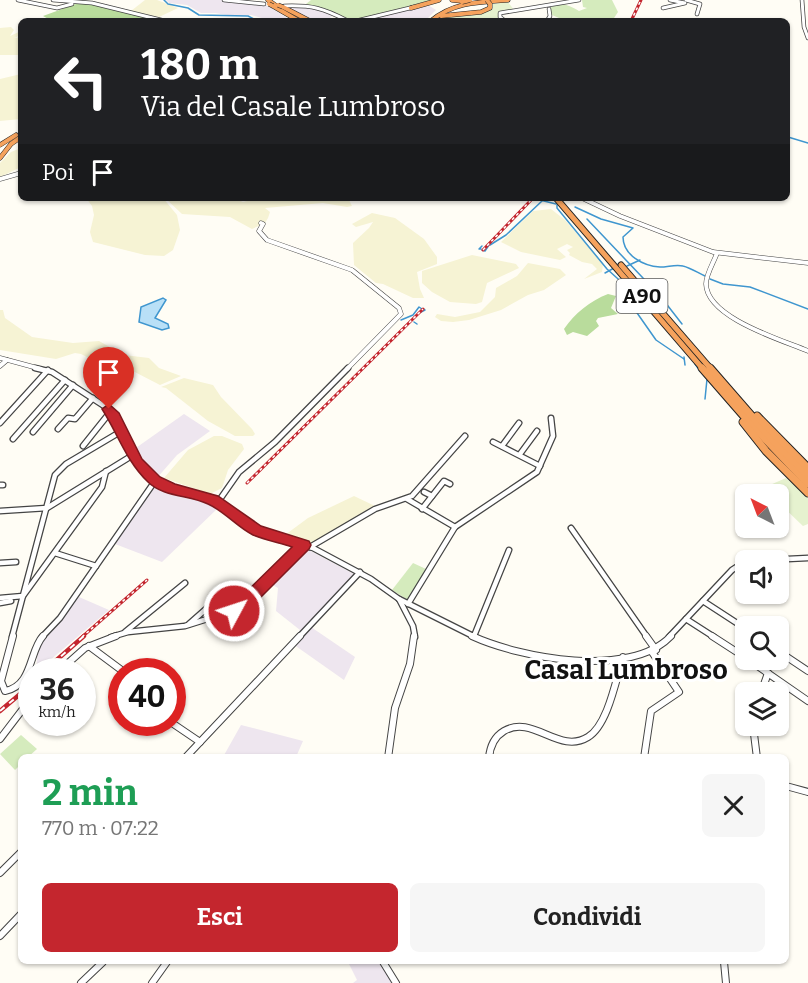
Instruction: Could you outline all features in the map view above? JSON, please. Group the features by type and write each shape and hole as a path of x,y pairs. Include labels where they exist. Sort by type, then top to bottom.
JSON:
{"highway":[{"path":"411,8 436,0"},
{"path":"452,0 462,2"},
{"path":"433,18 437,13 454,6 496,0"},
{"path":"433,18 440,10 462,2 508,0"},
{"path":"472,1 459,9 463,12 472,12"},
{"path":"434,18 445,11 472,1 490,1 488,9 437,18"},
{"path":"272,4 290,18"},
{"path":"272,4 294,18"},
{"path":"272,4 298,18"},
{"path":"272,4 303,18"},
{"path":"0,145 18,136"},
{"path":"0,158 18,137"},
{"name":"A90","path":"559,201 726,392 808,476"},
{"name":"A90","path":"565,201 774,450 808,484"},
{"path":"726,392 766,451 808,493"},
{"path":"726,392 808,468"}],"street":[{"path":"18,0 57,8 83,0"},
{"path":"53,0 92,3 153,18"},
{"path":"224,0 272,4 302,2 345,18"},
{"path":"549,9 556,0"},
{"path":"501,18 500,13 579,0"},
{"path":"663,8 685,3 673,0"},
{"path":"686,0 700,4 697,14"},
{"path":"802,0 804,27 808,38"},
{"path":"542,7 549,9"},
{"path":"370,18 411,8"},
{"path":"548,18 549,9"},
{"path":"0,179 18,174"},
{"path":"588,201 620,216 717,253 808,264"},
{"path":"218,502 239,472 275,442 401,314 399,308 352,270 267,240 259,231 263,224 261,223"},
{"path":"717,253 707,280 706,288 710,297 726,314 808,351"},
{"path":"0,358 48,370 111,411 133,455 144,471 155,481 218,502 257,530 307,546 360,572 408,604 503,649 586,660 623,657 654,651 735,568"},
{"path":"0,366 7,360"},
{"path":"0,423 48,370"},
{"path":"13,439 64,380"},
{"path":"33,432 73,385"},
{"path":"58,429 68,418 75,419 93,398"},
{"path":"83,446 111,411"},
{"path":"408,604 455,527 529,479 540,466 553,434 551,418"},
{"path":"502,446 519,423"},
{"path":"520,454 537,431"},
{"path":"120,432 61,467 54,478 5,658 1,685 9,691 26,676 33,665 37,642 60,618 155,481"},
{"path":"75,658 89,646 123,633 187,626 239,608 307,546 378,508 407,499 417,492 465,436"},
{"path":"493,442 540,466"},
{"path":"0,511 47,508 133,455"},
{"path":"0,598 23,596 104,485 106,471"},
{"path":"422,509 444,481 450,484"},
{"path":"424,492 442,498"},
{"path":"407,499 455,527"},
{"path":"570,528 654,651 679,693 651,711 645,754"},
{"path":"474,636 509,550"},
{"path":"55,553 96,566"},
{"path":"789,559 808,558"},
{"path":"0,563 16,562"},
{"path":"189,754 360,572"},
{"path":"123,633 186,583"},
{"path":"187,626 231,587"},
{"path":"389,754 394,711 410,664 415,641 413,626 399,599"},
{"path":"0,603 11,601"},
{"path":"703,601 735,622"},
{"path":"686,619 735,651"},
{"path":"89,646 108,660"},
{"path":"0,654 5,658"},
{"path":"490,754 491,745 497,736 507,728 516,725 533,727 566,742 580,741 591,736 603,718 623,657"},
{"path":"789,658 808,671"},
{"path":"764,670 808,701"},
{"path":"765,682 768,673"},
{"path":"0,739 18,715"},
{"path":"186,732 200,742"},
{"path":"754,736 756,754"},
{"path":"789,787 808,792"},
{"path":"0,873 18,855"},
{"path":"0,936 18,917"},
{"path":"81,983 101,964"},
{"path":"152,983 166,964"},
{"path":"384,964 396,983"},
{"path":"724,964 726,983"}],"shaded area":[{"path":"145,0 157,0 178,8 159,17 131,11"},
{"path":"166,0 222,0 266,5 287,18 201,13 187,5 169,3"},
{"path":"306,5 318,7 333,15 330,18 306,18 284,7"},
{"path":"428,5 436,10 428,18 374,18"},
{"path":"11,27 14,30 10,36 18,32 18,36 14,38 18,37 18,55 0,55 0,28"},
{"path":"18,75 18,119 0,121 0,79"},
{"path":"18,149 18,168 0,177 0,163 11,152"},
{"path":"88,201 165,201 177,215 180,230 173,250 164,256 145,255 93,242 90,232 94,215"},
{"path":"168,201 350,201 352,206 323,203 265,208 270,212 265,223 252,229 230,217 182,214"},
{"path":"551,209 565,220 603,264 602,272 584,279 597,269 592,264 569,255 567,250 573,247 567,244 557,249 566,257 560,260 521,252 501,242 533,211"},
{"path":"372,213 395,218 424,239 437,257 437,264 417,272 424,298 413,298 376,283 354,265 353,243 373,222 356,227 352,224"},
{"path":"472,255 516,264 519,268 487,283 482,302 476,304 450,302 432,292 422,283 422,271"},
{"path":"528,263 560,269 566,275 544,290 528,295 501,310 469,320 453,322 441,321 435,317 437,314 455,317 480,312 495,297 496,288 517,276"},
{"path":"0,310 3,310 5,318 32,337 73,343 99,341 124,355 149,358 159,368 181,376 160,385 127,368 109,368 81,354 75,353 56,359 0,350"},
{"path":"184,378 213,385 255,434 235,436 208,421 166,388 161,387"},
{"path":"184,414 210,431 177,455 156,479 142,465 133,450"},
{"path":"214,436 222,436 242,444 244,449 228,470 222,488 210,494 164,478 188,450"},
{"path":"156,484 219,507 162,562 115,544"},
{"path":"354,496 375,506 312,544 285,535 308,518"},
{"path":"305,548 354,574 308,625 355,657 344,680 290,642 300,630 276,611 278,588 269,583"},
{"path":"79,597 109,610 52,658 37,658 38,646"},
{"path":"241,725 303,741 297,754 225,754"},
{"path":"349,964 380,964 392,983 353,983 357,980"}],"green space":[{"path":"311,0 431,0 366,18 346,18 306,4"},
{"path":"582,0 612,0 618,12 614,18 559,18 552,15 550,8 562,4 579,11 587,8 583,7"},
{"path":"508,2 514,10 498,12 499,18 442,18 487,12 493,9 493,4"},
{"path":"87,3 147,18 47,18 43,16 76,4"},
{"path":"608,294 616,296 611,308 618,314 598,318 596,321 599,326 587,336 573,332 567,335 564,329 583,308"},
{"path":"786,478 808,498 808,524 803,526 789,513 789,484 772,484"},
{"path":"413,563 426,569 408,600 392,590"},
{"path":"22,736 37,749 31,754 18,754 18,767 15,770 0,754"}],"water":[{"path":"163,298 166,300 155,318 168,324 169,328 162,330 139,322 141,307"}],"waterway":[{"path":"164,0 168,4 188,8 199,15 252,18"},
{"path":"790,138 808,143"},
{"path":"490,245 506,235 542,201"},
{"path":"544,201 556,204"},
{"path":"557,205 557,208 609,271"},
{"path":"575,207 601,219 633,228 623,237 624,243 630,254 639,261"},
{"path":"587,219 630,265"},
{"path":"482,250 485,251 489,245"},
{"path":"481,249 479,249 482,246"},
{"path":"630,265 639,261"},
{"path":"639,261 660,267 683,266 705,276"},
{"path":"630,265 661,297 682,324"},
{"path":"609,271 614,268"},
{"path":"605,273 609,271"},
{"path":"609,271 637,296"},
{"path":"710,279 723,284 750,287 808,309"},
{"path":"627,302 630,292"},
{"path":"628,300 656,340 684,359"},
{"path":"401,320 413,315 419,307 422,309"},
{"path":"421,312 425,310 423,309"},
{"path":"684,357 685,365"},
{"path":"695,364 700,371"},
{"path":"703,374 707,379 705,399"}],"railway":[{"path":"632,18 641,0"},
{"path":"483,250 530,201"},
{"path":"247,483 423,309"},
{"path":"82,637 147,580"},
{"path":"59,658 84,636"},
{"path":"0,711 18,696"}],"district":[{"name":"Casal Lumbroso","path":"626,670"}],"route":[{"path":"109,409 115,416 123,438 138,463 155,481 213,500 257,530 304,545 243,605 234,611"}]}
